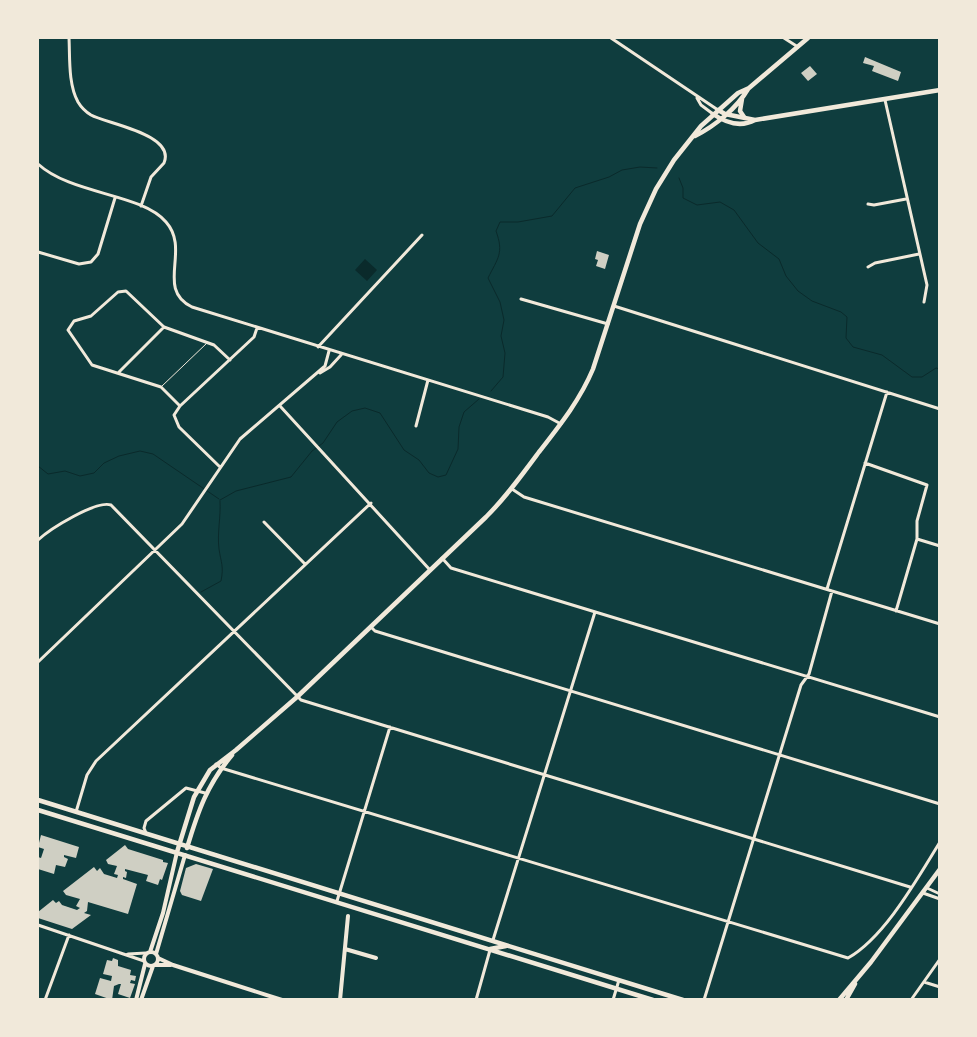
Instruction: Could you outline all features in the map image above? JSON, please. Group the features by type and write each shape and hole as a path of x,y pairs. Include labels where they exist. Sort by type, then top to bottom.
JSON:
{"main road":[{"path":"177,852 197,790 216,764 236,750 297,696 498,506 512,489 561,424 584,389 608,324 640,224 669,168 713,114 738,93 749,88 808,38"},
{"path":"744,117 740,107 749,88"},
{"path":"713,114 720,119 736,124 748,124 755,120 940,90"},
{"path":"694,136 707,130 743,98"},
{"path":"718,110 725,114 755,120"},
{"path":"185,855 205,793 221,768 236,750"},
{"path":"38,800 683,1000"},
{"path":"38,810 652,1000"},
{"path":"839,1000 923,894 940,869"},
{"path":"475,935 490,949"},
{"path":"490,949 512,946"},
{"path":"846,1000 858,978"}],"street":[{"path":"69,38 74,92 82,108 97,118 146,134 154,139 164,153 166,158 164,163 151,177 141,206"},
{"path":"610,38 697,98 718,110"},
{"path":"784,38 798,47"},
{"path":"697,98 701,105 713,114"},
{"path":"885,100 927,285 924,302"},
{"path":"38,164 61,180 141,206 155,213 166,222 173,233 177,248 174,281 178,298 192,307 329,351 548,417 561,424"},
{"path":"38,252 79,264 91,262 98,254 115,198"},
{"path":"868,204 874,205 906,199"},
{"path":"318,347 422,235"},
{"path":"868,267 875,263 919,254"},
{"path":"180,406 161,387 119,372 92,365 68,330 74,321 91,316 118,292 126,291 164,327 214,345 230,360"},
{"path":"521,298 608,324"},
{"path":"614,306 940,409"},
{"path":"119,372 164,327"},
{"path":"220,467 188,436 174,418 180,406 254,337 257,328"},
{"path":"38,662 182,524 240,439 313,378 325,366 329,351"},
{"path":"313,378 330,367 342,354"},
{"path":"416,426 428,380"},
{"path":"827,589 887,392"},
{"path":"280,406 371,503 430,570"},
{"path":"865,464 926,484 917,522 917,539 896,611"},
{"path":"512,489 524,497 940,624"},
{"path":"76,812 87,775 96,761 371,503"},
{"path":"38,540 54,528 101,504 107,504 116,508 157,549 234,633 301,700 910,887"},
{"path":"264,522 305,564"},
{"path":"917,539 940,546"},
{"path":"442,558 451,568 806,678 940,717"},
{"path":"704,1000 801,685 806,678 832,591"},
{"path":"493,940 569,690 595,612"},
{"path":"370,626 375,630 940,804"},
{"path":"337,901 390,727"},
{"path":"216,764 221,768 517,860 848,958 857,953 884,924 940,842"},
{"path":"147,834 144,828 146,821 182,790 197,790 205,793"},
{"path":"136,1000 148,953 163,913 177,852"},
{"path":"141,1000 157,956 185,855"},
{"path":"927,888 940,894"},
{"path":"923,894 940,899"},
{"path":"340,1000 348,916"},
{"path":"38,925 128,954 145,963 174,966"},
{"path":"45,1000 69,935"},
{"path":"345,949 376,958"},
{"path":"476,1000 490,949"},
{"path":"128,954 148,953 174,966 282,1000"},
{"path":"911,1000 940,959"},
{"path":"613,1000 619,980"},
{"path":"924,982 940,987"}],"lane":[{"path":"161,387 207,342"}],"water":[{"path":"365,259 377,270 367,281 355,270"}],"building":[{"path":"865,57 901,72 898,81 872,71 874,66 863,63"},
{"path":"810,66 817,74 808,81 801,73"},
{"path":"597,251 609,255 605,269 596,266 598,260 595,259"},
{"path":"41,835 79,847 76,858 64,855 68,859 65,867 56,865 54,874 38,869 38,857 41,858 44,849 38,847"},
{"path":"125,845 128,849 168,863 162,880 160,879 158,885 146,881 148,875 125,869 127,872 126,878 123,877 123,879 137,884 128,914 88,902 87,911 84,913 91,915 72,929 38,918 38,912 53,900 56,903 59,901 62,905 77,910 80,908 76,906 80,899 66,895 63,891 94,867 97,871 100,868 104,874 117,878 118,875 114,874 117,866 108,864 106,860"},
{"path":"196,864 213,869 201,901 182,895 180,891 186,868"},
{"path":"113,958 118,960 118,966 131,970 130,975 136,976 135,981 131,980 130,983 135,984 130,998 118,994 121,984 114,986 112,1000 95,994 100,978 111,981 112,976 103,974 107,960 112,961"}],"waterway":[{"path":"491,391 503,377 505,353 501,336 504,320 500,302 488,278 499,255 500,245 496,231 500,222 518,222 552,216 575,188 609,177 622,170 640,167 657,168"},
{"path":"679,178 683,188 683,198 697,205 720,202 734,210 758,243 779,259 786,276 798,291 812,301 841,312 847,317 846,338 853,347 882,355 912,377 922,377 936,368 940,369"},
{"path":"220,500 236,491 291,477 312,451 323,443 337,422 352,411 365,408 380,413 404,450 419,460 429,473 438,477 446,475 458,449 459,427 464,412 479,399"},
{"path":"38,466 48,474 65,471 80,476 94,473 104,463 119,456 140,451 153,454 219,499"},
{"path":"201,592 221,581 222,568 219,549 220,501"}]}
